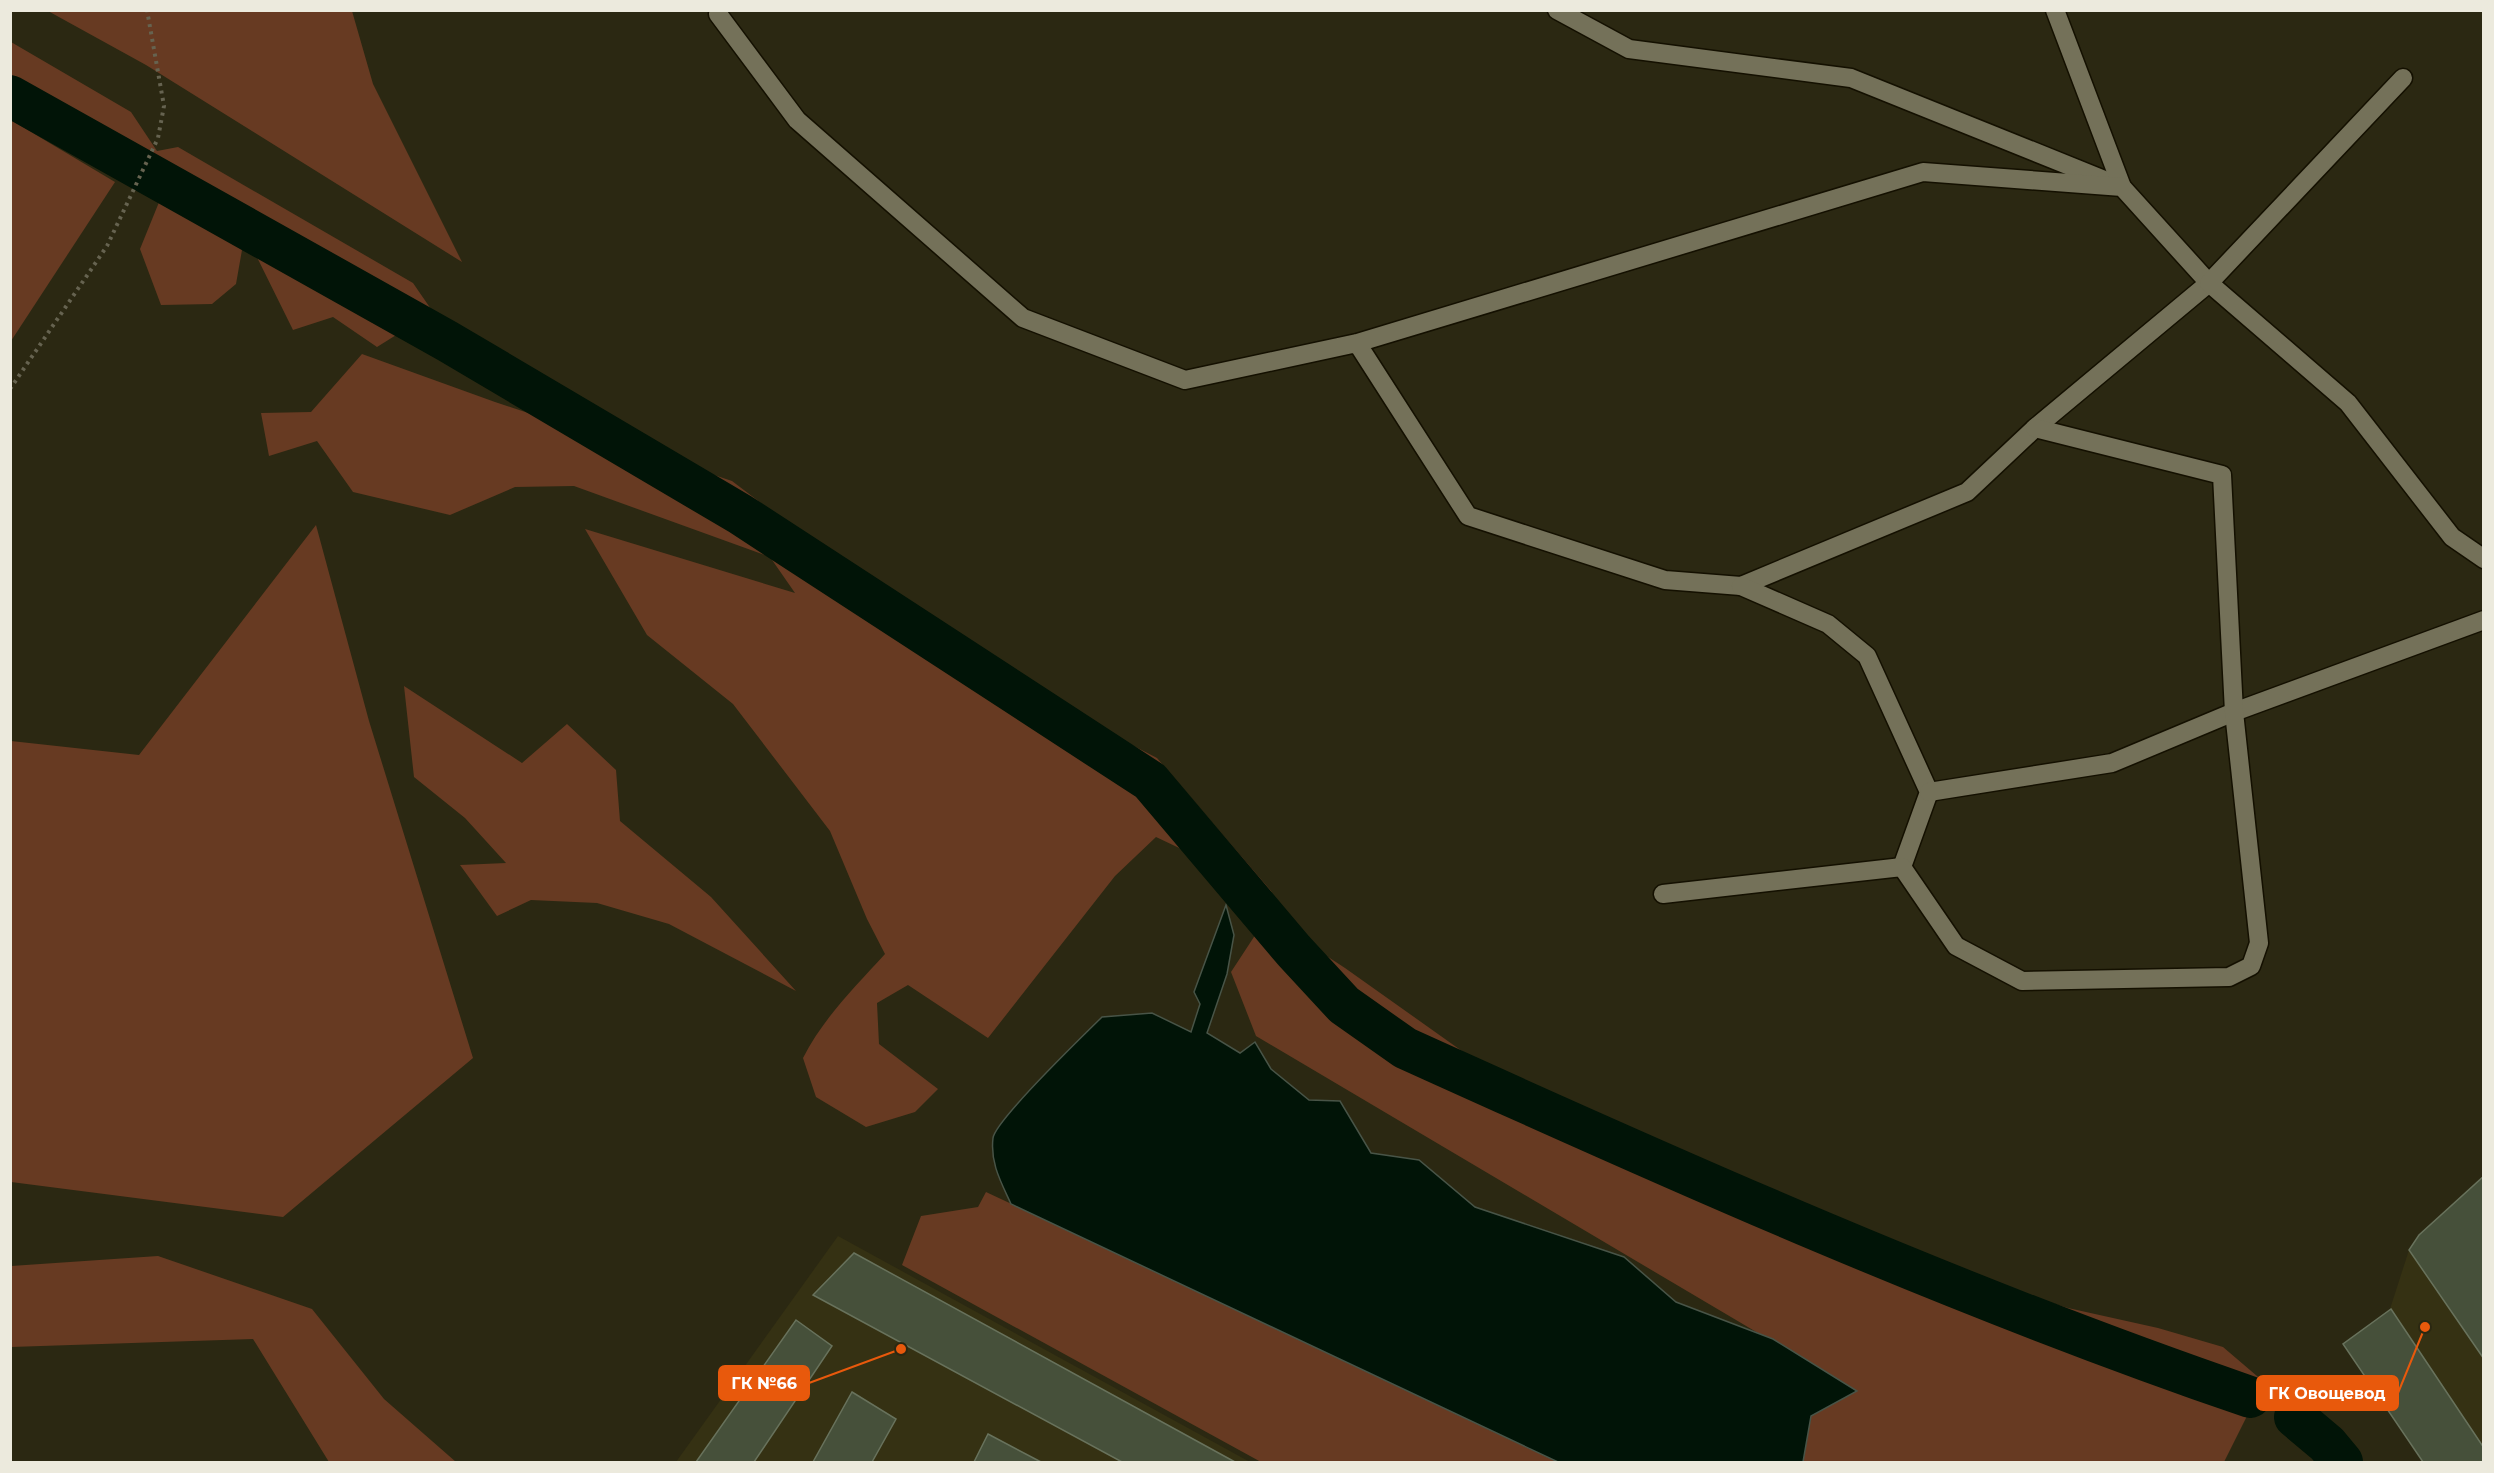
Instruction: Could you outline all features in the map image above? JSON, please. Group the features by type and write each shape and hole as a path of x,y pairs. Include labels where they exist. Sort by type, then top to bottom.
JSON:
{"lane":[{"path":"1557,10 1629,49 1851,78 2122,187"},
{"path":"2055,10 2122,187 2209,283 2348,404 2452,537 2484,559"},
{"path":"718,14 797,120 1023,318 1185,380 1357,344 1923,172 2122,187"},
{"path":"1741,586 1967,492 2035,428 2209,283 2403,78"},
{"path":"1357,344 1468,516 1665,580 1741,586 1828,624 1867,656 1929,792 1902,867"},
{"path":"1902,867 1956,946 2022,981 2229,977 2251,966 2259,943 2234,712 2222,475 2035,428"},
{"path":"1929,792 2112,763 2234,712 2484,620"},
{"path":"1663,894 1902,867"}],"path":[{"path":"10,389 108,246 158,138 164,106 147,10"}],"shaded area":[{"path":"48,11 352,11 373,84 462,262 146,65"},
{"path":"11,42 131,112 157,151 178,147 413,283 433,312 377,347 333,317 293,330 245,233 236,284 212,304 161,305 140,249 166,185 159,164 11,81"},
{"path":"11,120 115,182 11,341"},
{"path":"362,354 495,402 732,481 802,534 945,635 1061,708 1157,758 1272,892 1156,837 1115,876 988,1038 908,985 877,1003 879,1044 938,1089 915,1112 866,1127 816,1097 803,1058 830,1016 885,954 867,919 830,831 733,704 647,635 585,529 795,593 770,557 574,486 515,487 450,515 353,492 317,441 269,456 261,413 311,412"},
{"path":"316,525 369,721 473,1058 283,1217 11,1182 11,741 139,755"},
{"path":"404,686 522,763 567,724 616,770 620,821 711,897 796,991 669,924 597,903 531,900 497,916 460,865 506,863 465,818 414,777"},
{"path":"1226,905 1234,935 1227,974 1207,1033 1240,1053 1255,1042 1271,1069 1309,1100 1340,1101 1371,1153 1419,1160 1475,1207 1624,1257 1676,1302 1773,1339 1857,1391 1811,1416 1803,1462 1558,1462 1011,1204 997,1172 993,1156 993,1138 1008,1114 1102,1017 1152,1013 1191,1032 1200,1004 1194,992"},
{"path":"1267,917 1345,968 1531,1100 1679,1169 1877,1248 2068,1308 2158,1328 2223,1347 2264,1382 2224,1462 1803,1462 1811,1416 1856,1391 1256,1036 1231,972"},
{"path":"2483,1176 2483,1462 2423,1462 2343,1344 2390,1309 2409,1250 2419,1235"},
{"path":"986,1192 1558,1462 1261,1462 902,1265 921,1216 978,1207"},
{"path":"838,1236 1250,1462 676,1462"},
{"path":"158,1256 312,1309 384,1399 456,1462 329,1462 253,1339 11,1347 11,1266"}],"building":[{"path":"2484,1176 2484,1359 2409,1250 2419,1235"},
{"path":"854,1253 1235,1462 1122,1462 813,1295"},
{"path":"2391,1309 2484,1448 2484,1462 2423,1462 2343,1344"},
{"path":"796,1320 832,1346 754,1462 696,1462"},
{"path":"852,1392 896,1419 872,1462 813,1462"},
{"path":"988,1434 1041,1462 974,1462"}],"waterway":[{"path":"10,96 447,341 740,514 1150,781 1294,951 1344,1005 1405,1048 1823,1233 2035,1318 2250,1397"},
{"path":"2295,1417 2327,1444 2342,1462"}],"place":[{"name":"ГК Овощевод","path":"2425,1327"},
{"name":"ГК №66","path":"901,1349"}]}
